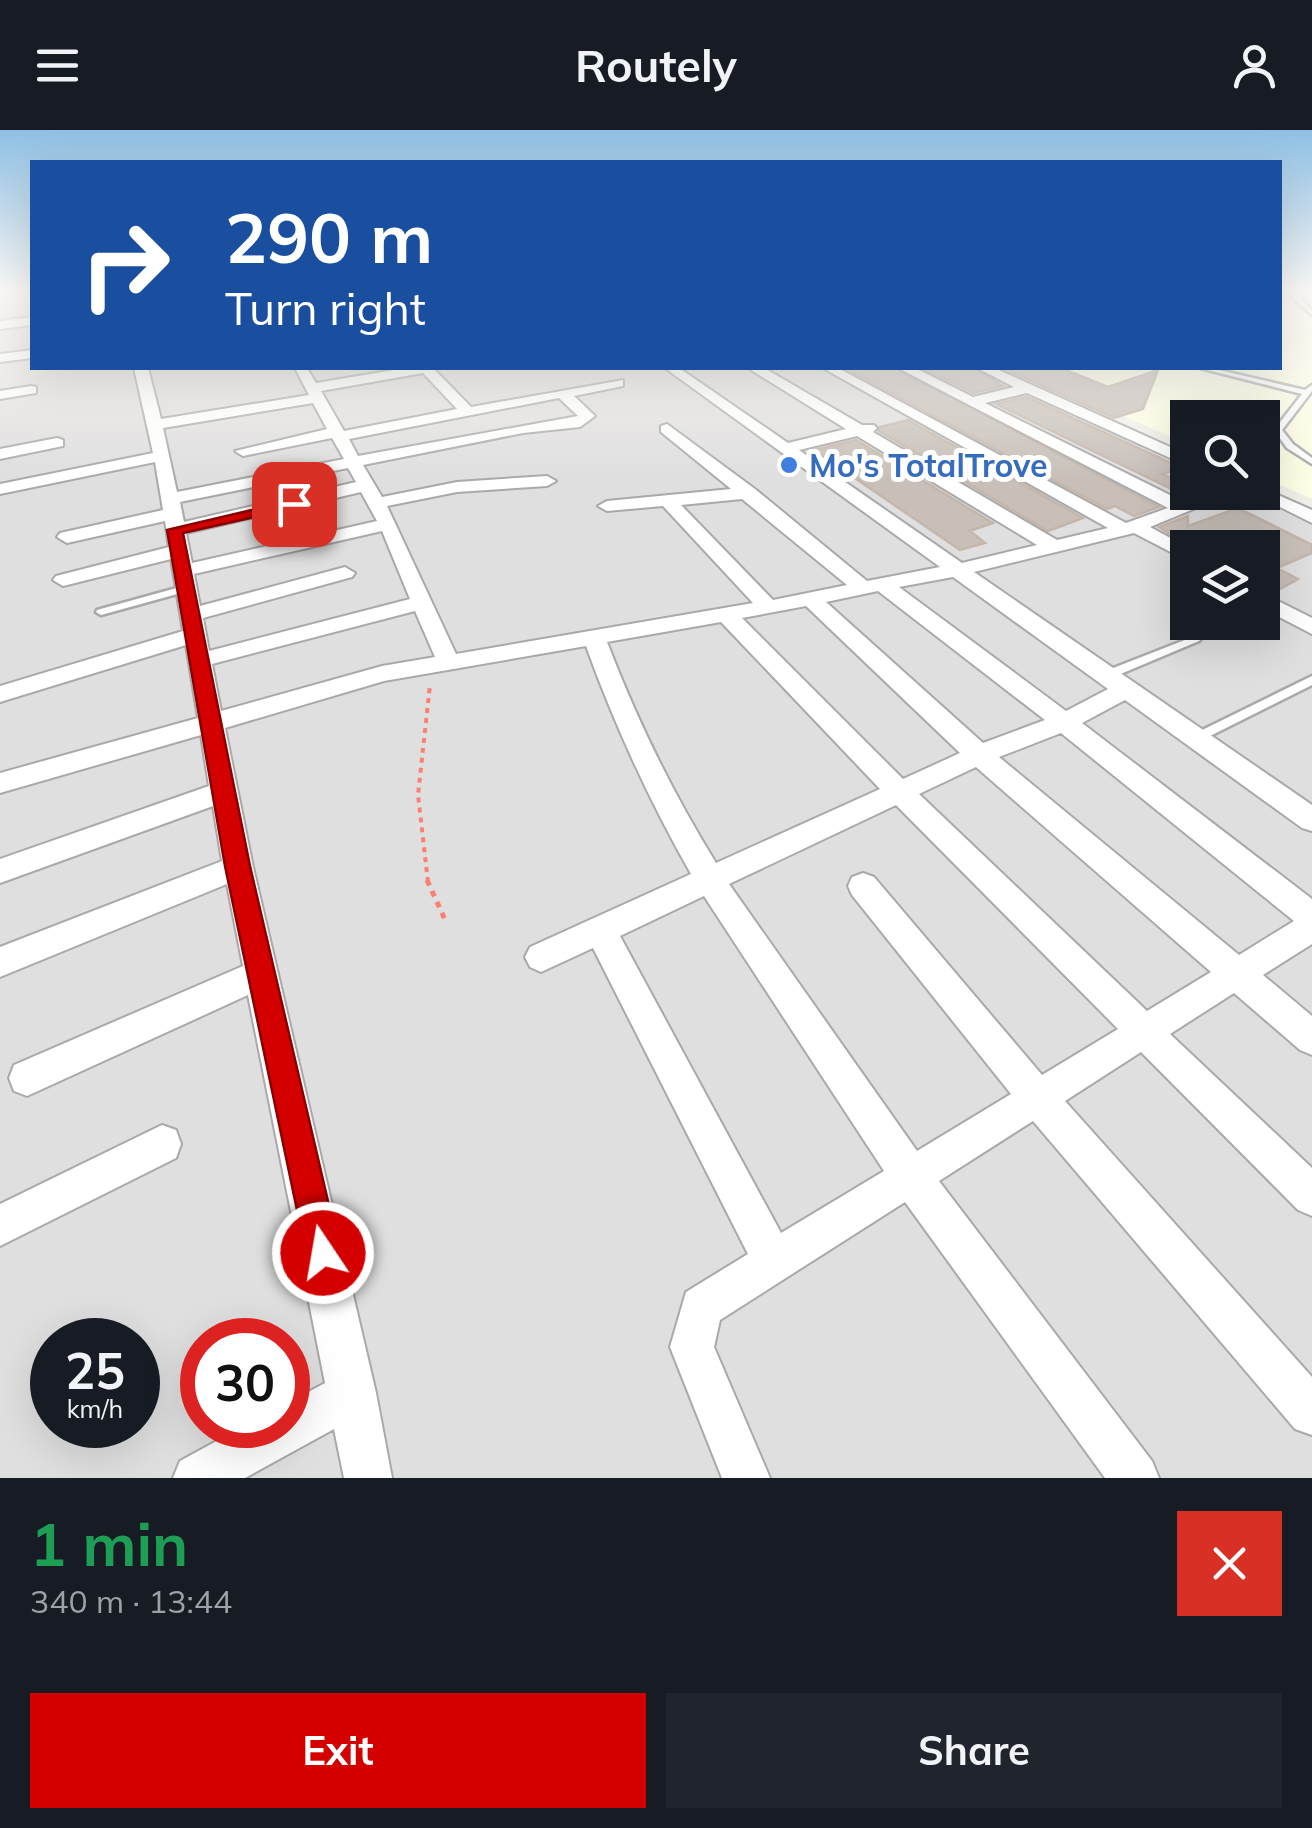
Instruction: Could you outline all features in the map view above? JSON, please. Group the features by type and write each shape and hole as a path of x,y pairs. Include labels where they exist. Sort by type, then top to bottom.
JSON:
{"street":[{"path":"141,370 163,460 238,866 368,1478"},
{"path":"302,370 388,524 424,602 442,664"},
{"path":"155,425 415,370"},
{"path":"429,370 466,410"},
{"path":"674,370 1312,820"},
{"path":"757,370 1054,547"},
{"path":"833,370 1170,547"},
{"path":"908,370 1170,501"},
{"path":"989,370 1170,452"},
{"path":"365,378 376,393"},
{"path":"243,451 562,392 580,383 618,383"},
{"path":"954,406 1030,388"},
{"path":"0,395 32,390"},
{"path":"0,694 354,462 523,428 580,422 587,416 562,392"},
{"path":"388,408 400,422"},
{"path":"898,420 936,411"},
{"path":"788,448 878,425"},
{"path":"667,429 873,587 1064,722 1312,917"},
{"path":"0,454 57,443"},
{"path":"0,488 163,460"},
{"path":"183,574 372,494 547,481"},
{"path":"607,506 749,493"},
{"path":"669,502 768,607"},
{"path":"1280,502 1312,517"},
{"path":"0,783 382,674 726,616 958,570 1129,528 1178,510"},
{"path":"183,574 388,524"},
{"path":"67,537 183,574 424,602"},
{"path":"62,580 183,574 345,573"},
{"path":"811,599 979,755 1312,1038"},
{"path":"1280,608 1312,627"},
{"path":"726,616 899,792 1312,1196"},
{"path":"593,636 628,728 710,880 912,1178 1135,1478"},
{"path":"541,958 979,755 1064,722 1117,682"},
{"path":"0,871 224,791"},
{"path":"0,962 238,866"},
{"path":"863,886 1039,1099 1312,1412"},
{"path":"746,1478 692,1347 700,1308 1312,927"},
{"path":"600,930 774,1262"},
{"path":"26,1078 262,973"},
{"path":"0,1226 162,1144"},
{"path":"197,1478 352,1393"}],"lane":[{"path":"1213,370 1308,390 1278,430 1290,446 1312,462"},
{"path":"101,612 183,574"},
{"path":"1117,682 1193,640"},
{"path":"1196,738 1312,680"}],"path":[{"path":"442,664 418,795 427,880 446,922"}],"shaded area":[{"path":"0,355 30,355 30,370 986,370 1170,457 1170,510 1280,510 1312,525 1312,1478 0,1478"},
{"path":"1282,355 1312,355 1312,499 1280,485 1280,400 1170,400 1170,437 1019,370 1282,370"}],"building":[{"path":"849,370 899,370 1159,507 1134,516 1115,506 1107,509"},
{"path":"926,370 977,370 1003,386 973,393"},
{"path":"1006,370 1066,370 1108,387 1158,370 1143,409 1114,418"},
{"path":"1027,397 1170,463 1170,472 1162,474 1170,478 1170,488 996,404"},
{"path":"908,420 1083,518 1048,531 879,431 880,427"},
{"path":"856,440 993,523 970,531 985,543 960,550 814,450"},
{"path":"1242,510 1312,545 1312,553 1280,567 1280,530 1170,530 1170,534 1159,527 1188,516 1188,526"},
{"path":"1280,570 1298,579 1280,589"}],"place":[{"name":"Mo's TotalTrove","path":"789,465"}],"route":[{"path":"294,504 175,530 238,866 323,1253"}]}
